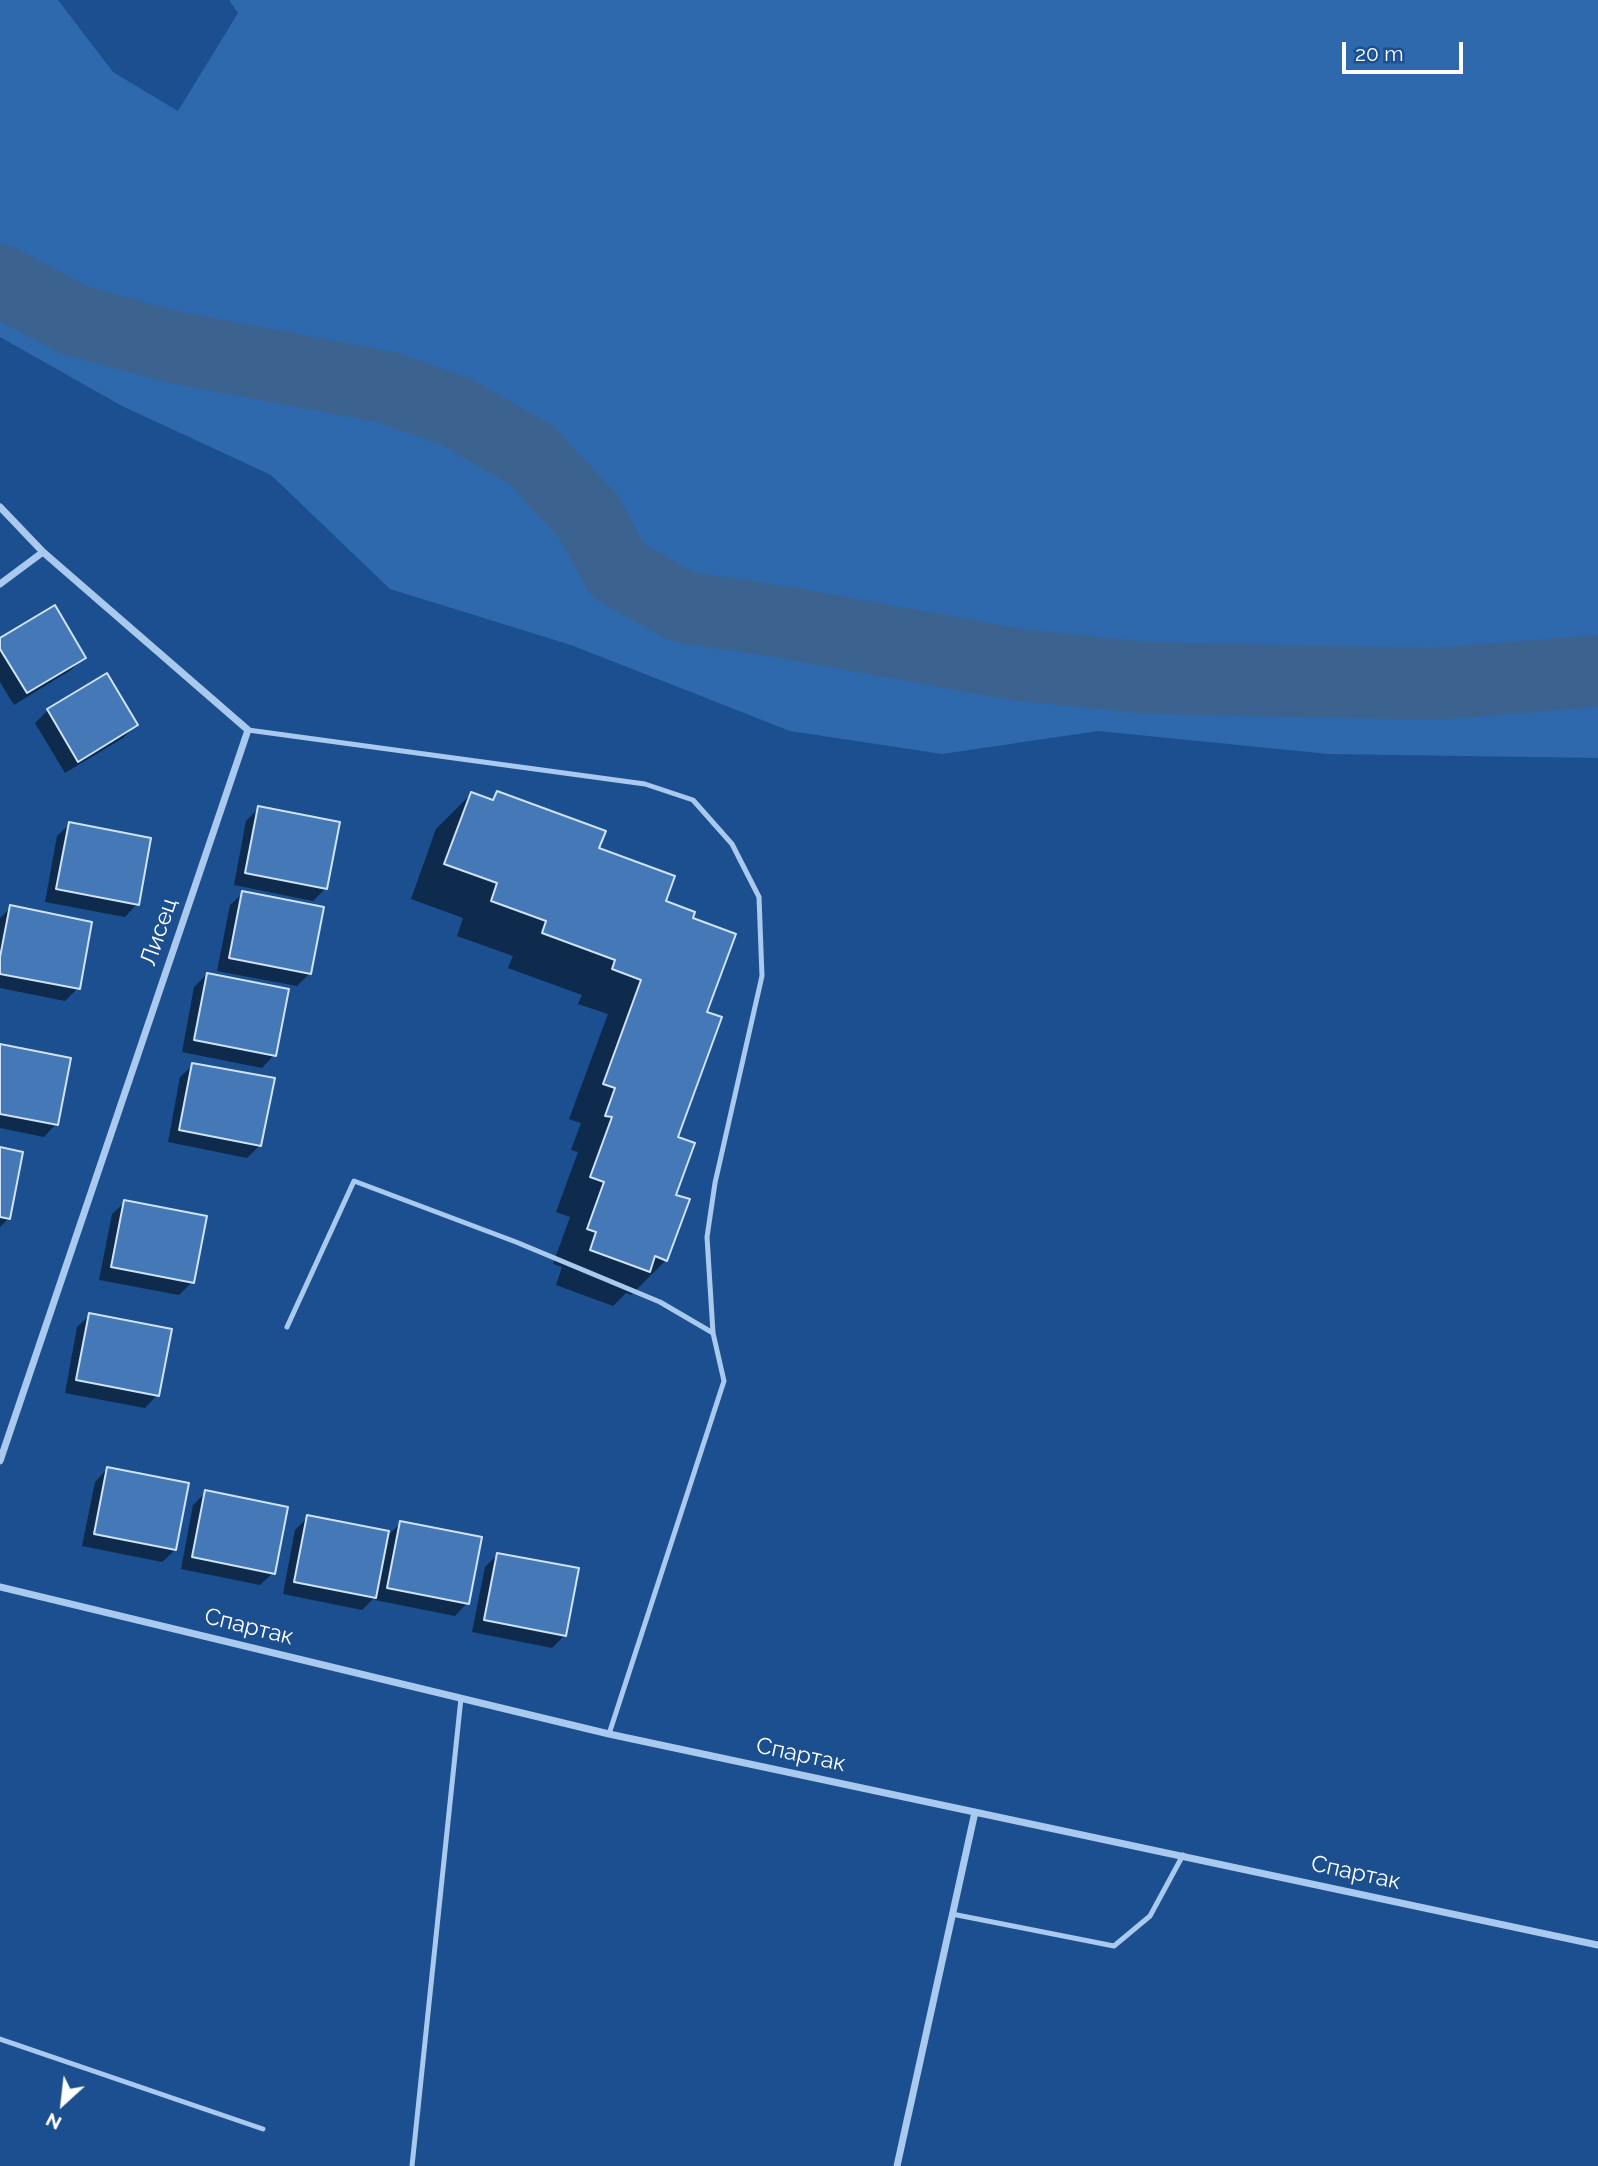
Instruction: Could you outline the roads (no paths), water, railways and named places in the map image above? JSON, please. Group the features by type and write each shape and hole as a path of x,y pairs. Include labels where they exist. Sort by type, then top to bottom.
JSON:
{"street":[{"path":"0,507 43,551 248,730"},
{"path":"0,584 43,551"},
{"name":"Лисец","path":"0,1461 248,730"},
{"name":"Спартак","path":"0,1587 609,1734 1598,1945"},
{"path":"897,2166 975,1812"}],"lane":[{"path":"248,730 645,784 693,800 732,844 759,897 762,976 715,1183 707,1237 713,1333 724,1381 609,1734"},
{"path":"287,1326 355,1181 516,1242 660,1302 713,1333"},
{"path":"412,2166 461,1698"},
{"path":"952,1914 1114,1946 1150,1916 1183,1856"},
{"path":"0,2039 262,2129"}],"waterway":[{"path":"0,280 74,320 173,347 386,387 457,412 531,455 589,517 618,571 683,607 783,622 1019,665 1148,678 1434,684 1598,671"}]}
